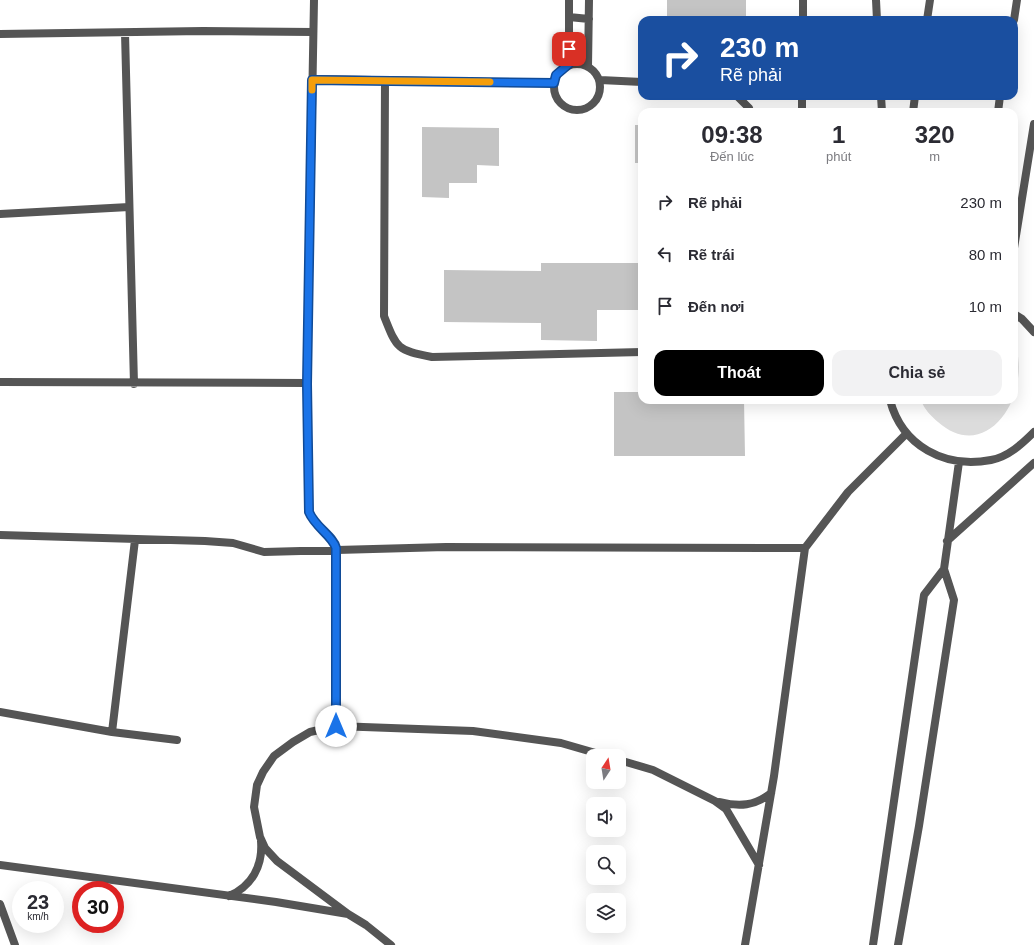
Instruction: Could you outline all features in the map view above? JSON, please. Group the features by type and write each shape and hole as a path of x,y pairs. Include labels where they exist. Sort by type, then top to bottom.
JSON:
{"street":[{"path":"314,0 307,384 309,512 316,525 334,542 336,548 336,726"},
{"path":"569,0 569,64"},
{"path":"588,66 589,0"},
{"path":"803,0 803,16"},
{"path":"876,0 877,16"},
{"path":"928,16 930,0"},
{"path":"1015,16 1017,0"},
{"path":"569,17 589,18"},
{"path":"0,34 203,31 313,32"},
{"path":"125,33 134,384"},
{"path":"579,63 588,66 595,72 600,80 601,89 598,98 592,106 583,110 574,110 561,104 554,92 556,75 569,64 579,63"},
{"path":"312,80 554,83"},
{"path":"385,80 384,316 393,340 407,352 432,357 638,352"},
{"path":"600,80 638,82"},
{"path":"741,100 749,108"},
{"path":"1018,223 1034,124"},
{"path":"0,214 129,207"},
{"path":"1018,316 1034,332"},
{"path":"0,382 307,384"},
{"path":"891,404 894,414 906,434 923,449 944,459 959,462 992,460 1015,450 1034,432"},
{"path":"745,945 771,793 805,548 848,492 906,434"},
{"path":"898,945 919,826 954,600 944,569 959,462"},
{"path":"948,541 1034,463"},
{"path":"0,535 233,543 264,552 336,548 763,546 805,548"},
{"path":"112,732 135,540"},
{"path":"873,945 924,596 944,569"},
{"path":"0,712 112,732 177,740"},
{"path":"391,945 366,925 348,914 277,861 265,848 256,822 254,796 262,772 274,756 310,732 336,726 473,731 561,743 586,750"},
{"path":"626,762 653,770 715,801 726,809 759,865"},
{"path":"715,801 743,806 762,800 771,793"},
{"path":"230,896 244,888 255,874 261,857 260,837"},
{"path":"0,865 230,896 348,914"},
{"path":"0,904 15,945"}],"shaded area":[{"path":"1018,357 1019,361 1018,381"},
{"path":"923,404 1010,404 1002,417 989,429 974,435 956,433 938,422"}],"building":[{"path":"667,0 746,0 746,16 667,16"},
{"path":"635,125 638,125 638,163 635,163"},
{"path":"422,127 499,128 499,166 477,165 477,183 449,183 449,198 422,197"},
{"path":"541,263 638,263 638,310 597,310 597,341 541,340 541,323 444,322 444,270 541,271"},
{"path":"614,392 638,392 638,404 744,404 745,456 614,456"}],"slow traffic":[{"path":"312,90 312,80 490,82"}],"route":[{"path":"336,726 336,548 334,542 316,525 309,512 307,384 312,80 554,83 556,75 562,68 569,64 569,49"}]}
